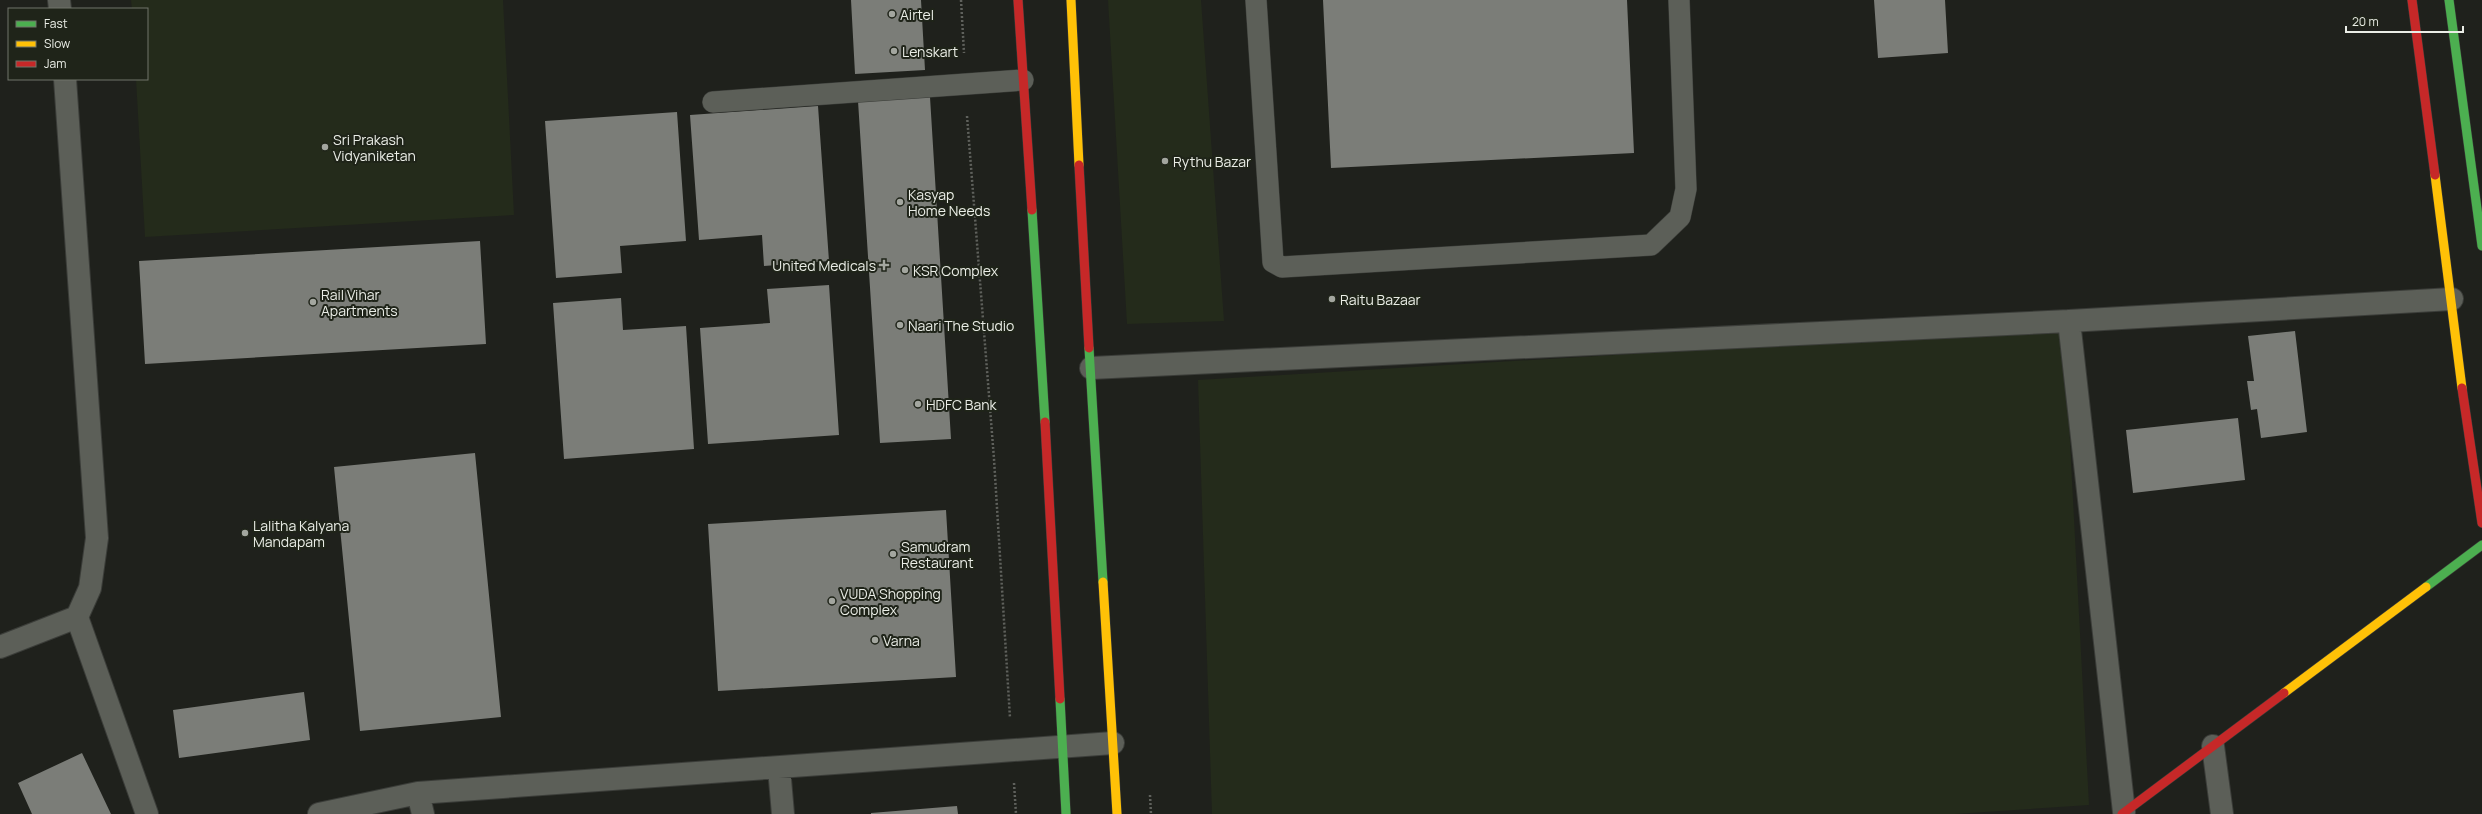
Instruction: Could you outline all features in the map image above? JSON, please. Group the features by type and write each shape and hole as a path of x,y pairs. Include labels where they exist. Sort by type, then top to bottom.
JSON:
{"main road":[{"path":"1018,0 1066,814"},
{"path":"1071,0 1090,368 1116,814"},
{"path":"2412,0 2452,299 2475,486 2482,523"},
{"path":"2449,0 2482,246"},
{"path":"2123,813 2482,545"}],"street":[{"path":"65,80 97,538 90,588 77,617 147,814"},
{"path":"1090,368 2069,321 2452,299"},
{"path":"2069,321 2123,813"},
{"path":"0,647 77,617"},
{"path":"319,814 779,768 1113,743"},
{"path":"2213,746 2222,814"},
{"path":"779,768 783,814"}],"lane":[{"path":"1256,0 1273,262 1282,267 1651,245 1680,217 1686,189 1678,0"},
{"path":"713,102 1023,80"}],"path":[{"path":"961,0 965,84 994,459 1016,814"}],"shaded area":[{"name":"Sri Prakash Vidyaniketan","path":"131,0 503,0 514,215 145,237 136,80 148,80 148,8 132,8"},
{"name":"Rythu Bazar","path":"1108,0 1201,0 1224,321 1127,324"},
{"path":"2064,328 2089,805 1955,814 1212,814 1198,380"}],"building":[{"path":"851,0 921,0 925,70 855,74"},
{"path":"1323,0 1627,0 1634,153 1331,168"},
{"path":"1874,0 1945,0 1948,53 1878,58"},
{"name":"KSR Complex","path":"930,97 951,439 880,443 858,101"},
{"path":"818,106 829,261 764,266 762,235 699,240 690,115"},
{"path":"677,112 686,241 620,246 622,273 556,278 545,121"},
{"name":"Rail Vihar Apartments","path":"480,241 486,344 145,364 139,261"},
{"path":"829,285 839,435 708,444 700,328 770,323 767,289"},
{"path":"621,298 623,330 686,326 694,449 564,459 553,303"},
{"path":"2295,331 2307,432 2261,438 2257,409 2251,410 2247,381 2254,381 2248,336"},
{"path":"2238,418 2245,480 2133,493 2126,430"},
{"path":"475,453 501,717 360,731 334,467"},
{"name":"VUDA Shopping Complex","path":"946,510 956,677 718,691 708,524"},
{"path":"304,692 310,740 179,758 173,710"},
{"path":"82,753 111,814 32,814 18,783"},
{"path":"957,806 958,814 871,814 871,813"}],"traffic: fast":[{"path":"2449,0 2482,246"},
{"path":"1032,210 1045,422"},
{"path":"1089,348 1103,582"},
{"path":"2426,587 2482,545"},
{"path":"1060,699 1066,814"}],"traffic: slow":[{"path":"1071,0 1079,165"},
{"path":"2435,175 2462,388"},
{"path":"1103,582 1117,814"},
{"path":"2284,693 2426,587"}],"traffic: jam":[{"path":"1018,0 1032,210"},
{"path":"2412,0 2435,175"},
{"path":"1079,165 1089,348"},
{"path":"2462,388 2482,523"},
{"path":"1045,422 1060,699"},
{"path":"2122,814 2284,693"}],"place":[{"name":"Airtel","path":"892,14"},
{"name":"Lenskart","path":"894,51"},
{"name":"Sri Prakash Vidyaniketan","path":"325,147"},
{"name":"Rythu Bazar","path":"1165,161"},
{"name":"Kasyap Home Needs","path":"900,202"},
{"name":"United Medicals","path":"884,265"},
{"name":"KSR Complex","path":"905,270"},
{"name":"Raitu Bazaar","path":"1332,299"},
{"name":"Rail Vihar Apartments","path":"313,302"},
{"name":"Naari The Studio","path":"900,325"},
{"name":"HDFC Bank","path":"918,404"},
{"name":"Lalitha Kalyana Mandapam","path":"245,533"},
{"name":"Samudram Restaurant","path":"893,554"},
{"name":"VUDA Shopping Complex","path":"832,601"},
{"name":"Varna","path":"875,640"}]}
